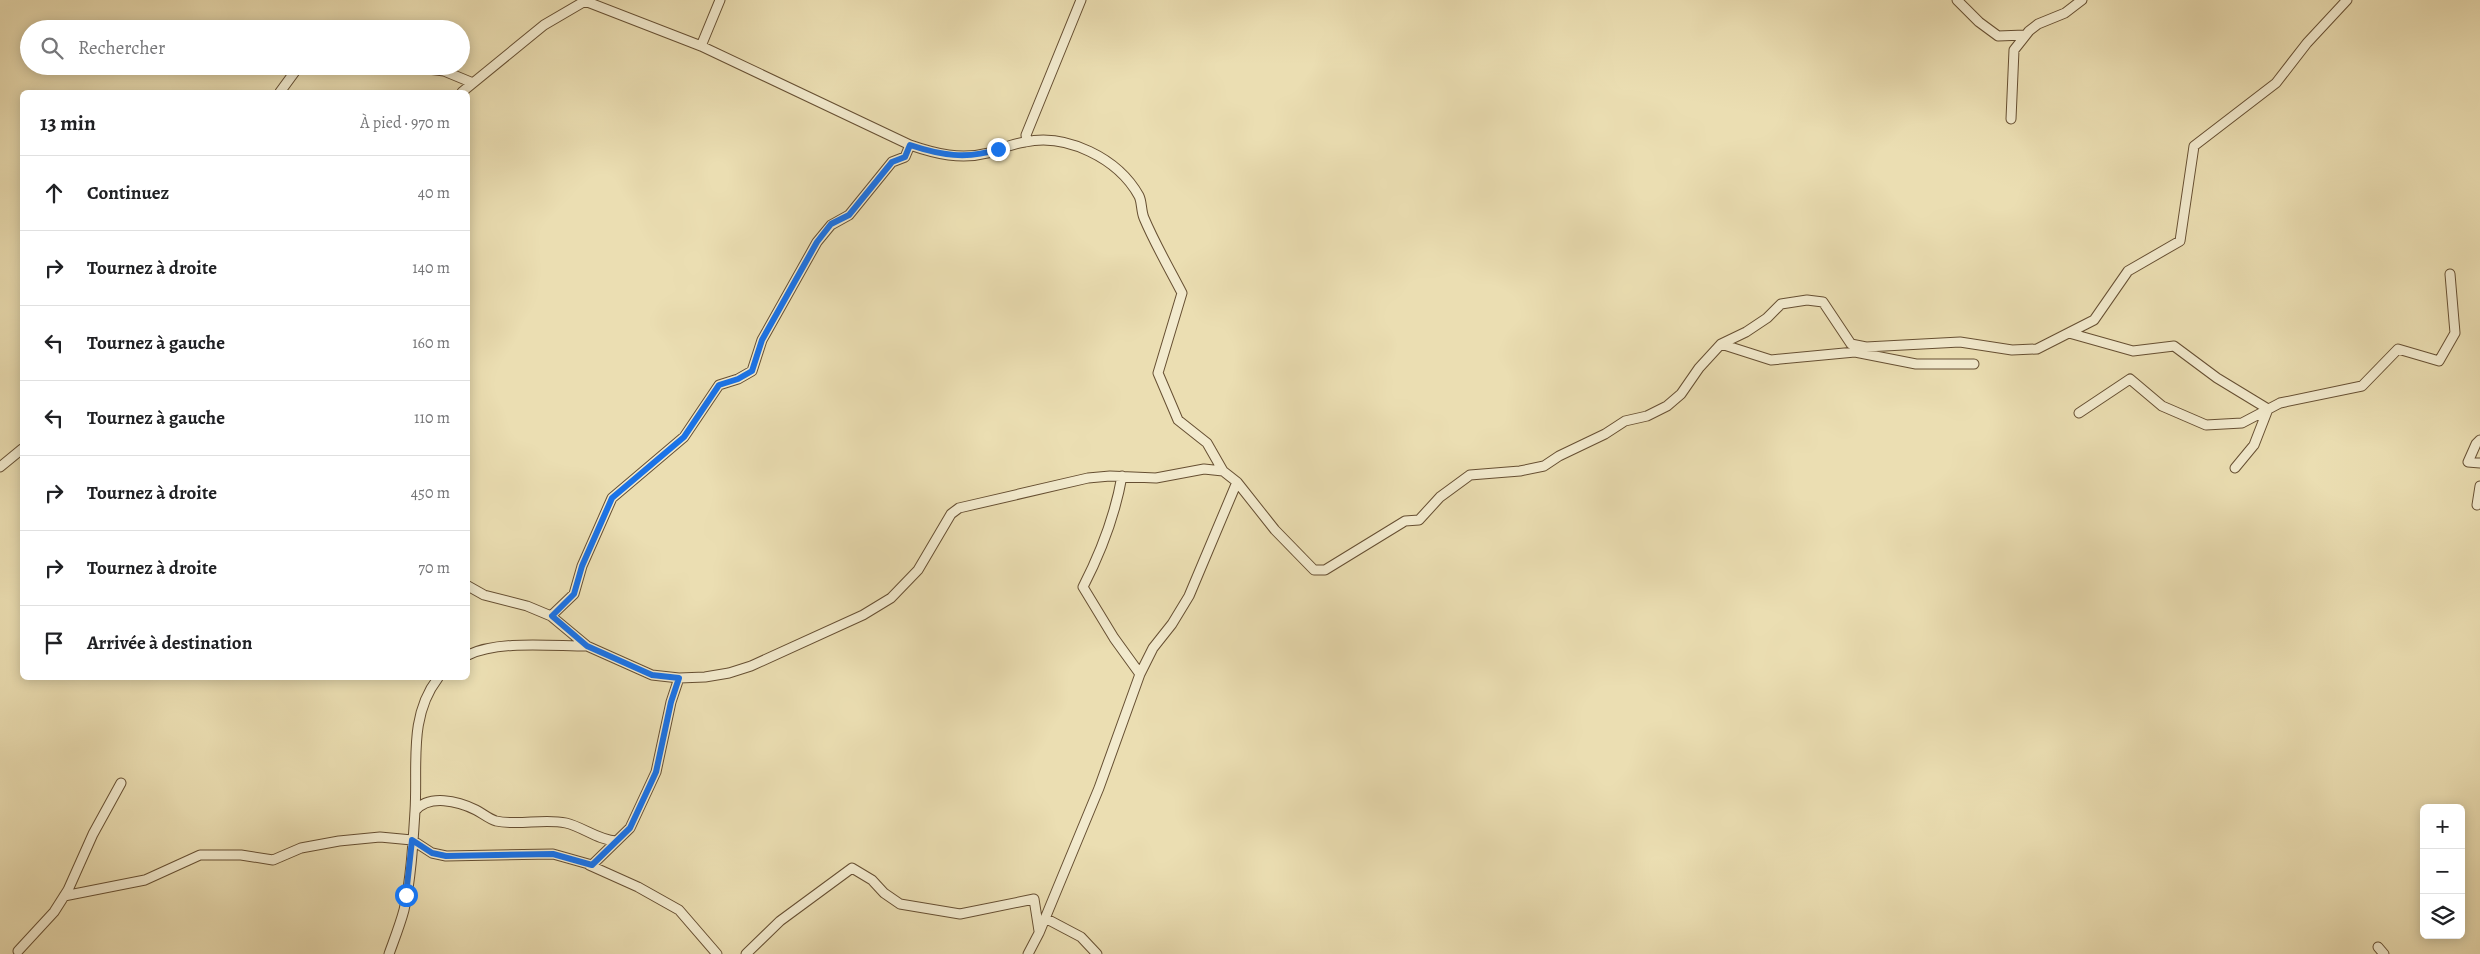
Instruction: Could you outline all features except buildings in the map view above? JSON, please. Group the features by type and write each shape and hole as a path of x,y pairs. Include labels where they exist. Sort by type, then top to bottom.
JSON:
{"street":[{"path":"701,46 720,0"},
{"path":"1027,141 1026,135 1081,0"},
{"path":"1957,0 1979,22 1998,36 2025,35"},
{"path":"2011,120 2012,54 2025,35 2038,24 2064,13 2082,0"},
{"path":"464,90 544,25 584,1 701,46 910,145 940,154 966,157 1027,141 1058,140 1088,151 1123,177 1140,198 1143,216 1182,293 1158,373 1178,420 1207,443 1222,471 1237,482 1275,530 1314,570 1325,570 1405,521 1419,520 1447,491 1470,475 1520,471 1544,466 1559,456 1606,434 1625,421 1646,416 1667,406 1681,394 1699,368 1721,344 1746,332 1767,318 1781,304 1807,300 1823,302 1852,344 1866,347 1960,342 2012,350 2037,349 2094,320 2128,271 2180,241 2194,146 2276,83 2307,43 2346,0"},
{"path":"281,90 292,75"},
{"path":"455,75 473,83"},
{"path":"552,616 574,594 582,566 612,498 684,437 719,385 738,379 752,371 762,340 817,242 831,224 849,215 892,162 905,157 910,145"},
{"path":"2079,413 2130,379 2162,406 2206,425 2242,423 2280,403 2362,386 2398,349 2439,360 2455,333 2450,274"},
{"path":"2069,333 2133,351 2174,346 2217,378 2268,409"},
{"path":"1721,344 1770,360 1855,352 1916,364 1974,364"},
{"path":"2235,468 2254,445 2268,409"},
{"path":"2480,440 2476,444 2468,462 2480,464"},
{"path":"0,467 20,451"},
{"path":"470,587 484,595 527,606 552,616 587,646 652,675 679,678 728,673 751,666 878,606 902,590 951,514 959,508 1058,483 1088,478 1122,476 1156,478 1204,468 1222,471"},
{"path":"1122,476 1116,510 1101,552 1084,587 1114,638 1140,674"},
{"path":"1028,954 1039,933 1099,788 1140,674 1153,648 1177,618 1189,596 1237,482"},
{"path":"2476,505 2480,486"},
{"path":"470,654 487,649 513,647 587,646"},
{"path":"589,865 594,864 616,841 623,838 630,828 656,772 671,702 679,678"},
{"path":"389,954 404,910 415,811 417,725 422,705 437,680"},
{"path":"18,951 54,912 64,896 93,834 121,783"},
{"path":"415,811 422,803 427,801 456,803 465,805 496,821 565,823 608,841 616,841"},
{"path":"64,896 145,880 200,856 241,855 273,860 301,848 338,841 380,837 412,840 432,853 446,856 553,854 589,865 638,887 679,910 717,954"},
{"path":"746,954 780,921 852,868 872,880 884,893 900,904 908,906 960,914 1034,899 1039,933"},
{"path":"1044,918 1081,937 1097,954"}],"route":[{"path":"406,895 412,840 420,847 432,853 446,856 553,854 592,865 616,841 623,838 630,828 656,772 671,702 679,678 652,675 587,646 552,616 574,594 582,566 612,498 684,437 719,385 738,379 752,371 762,340 817,242 831,224 849,215 892,162 905,157 910,145 940,154 966,157 998,149"}]}
